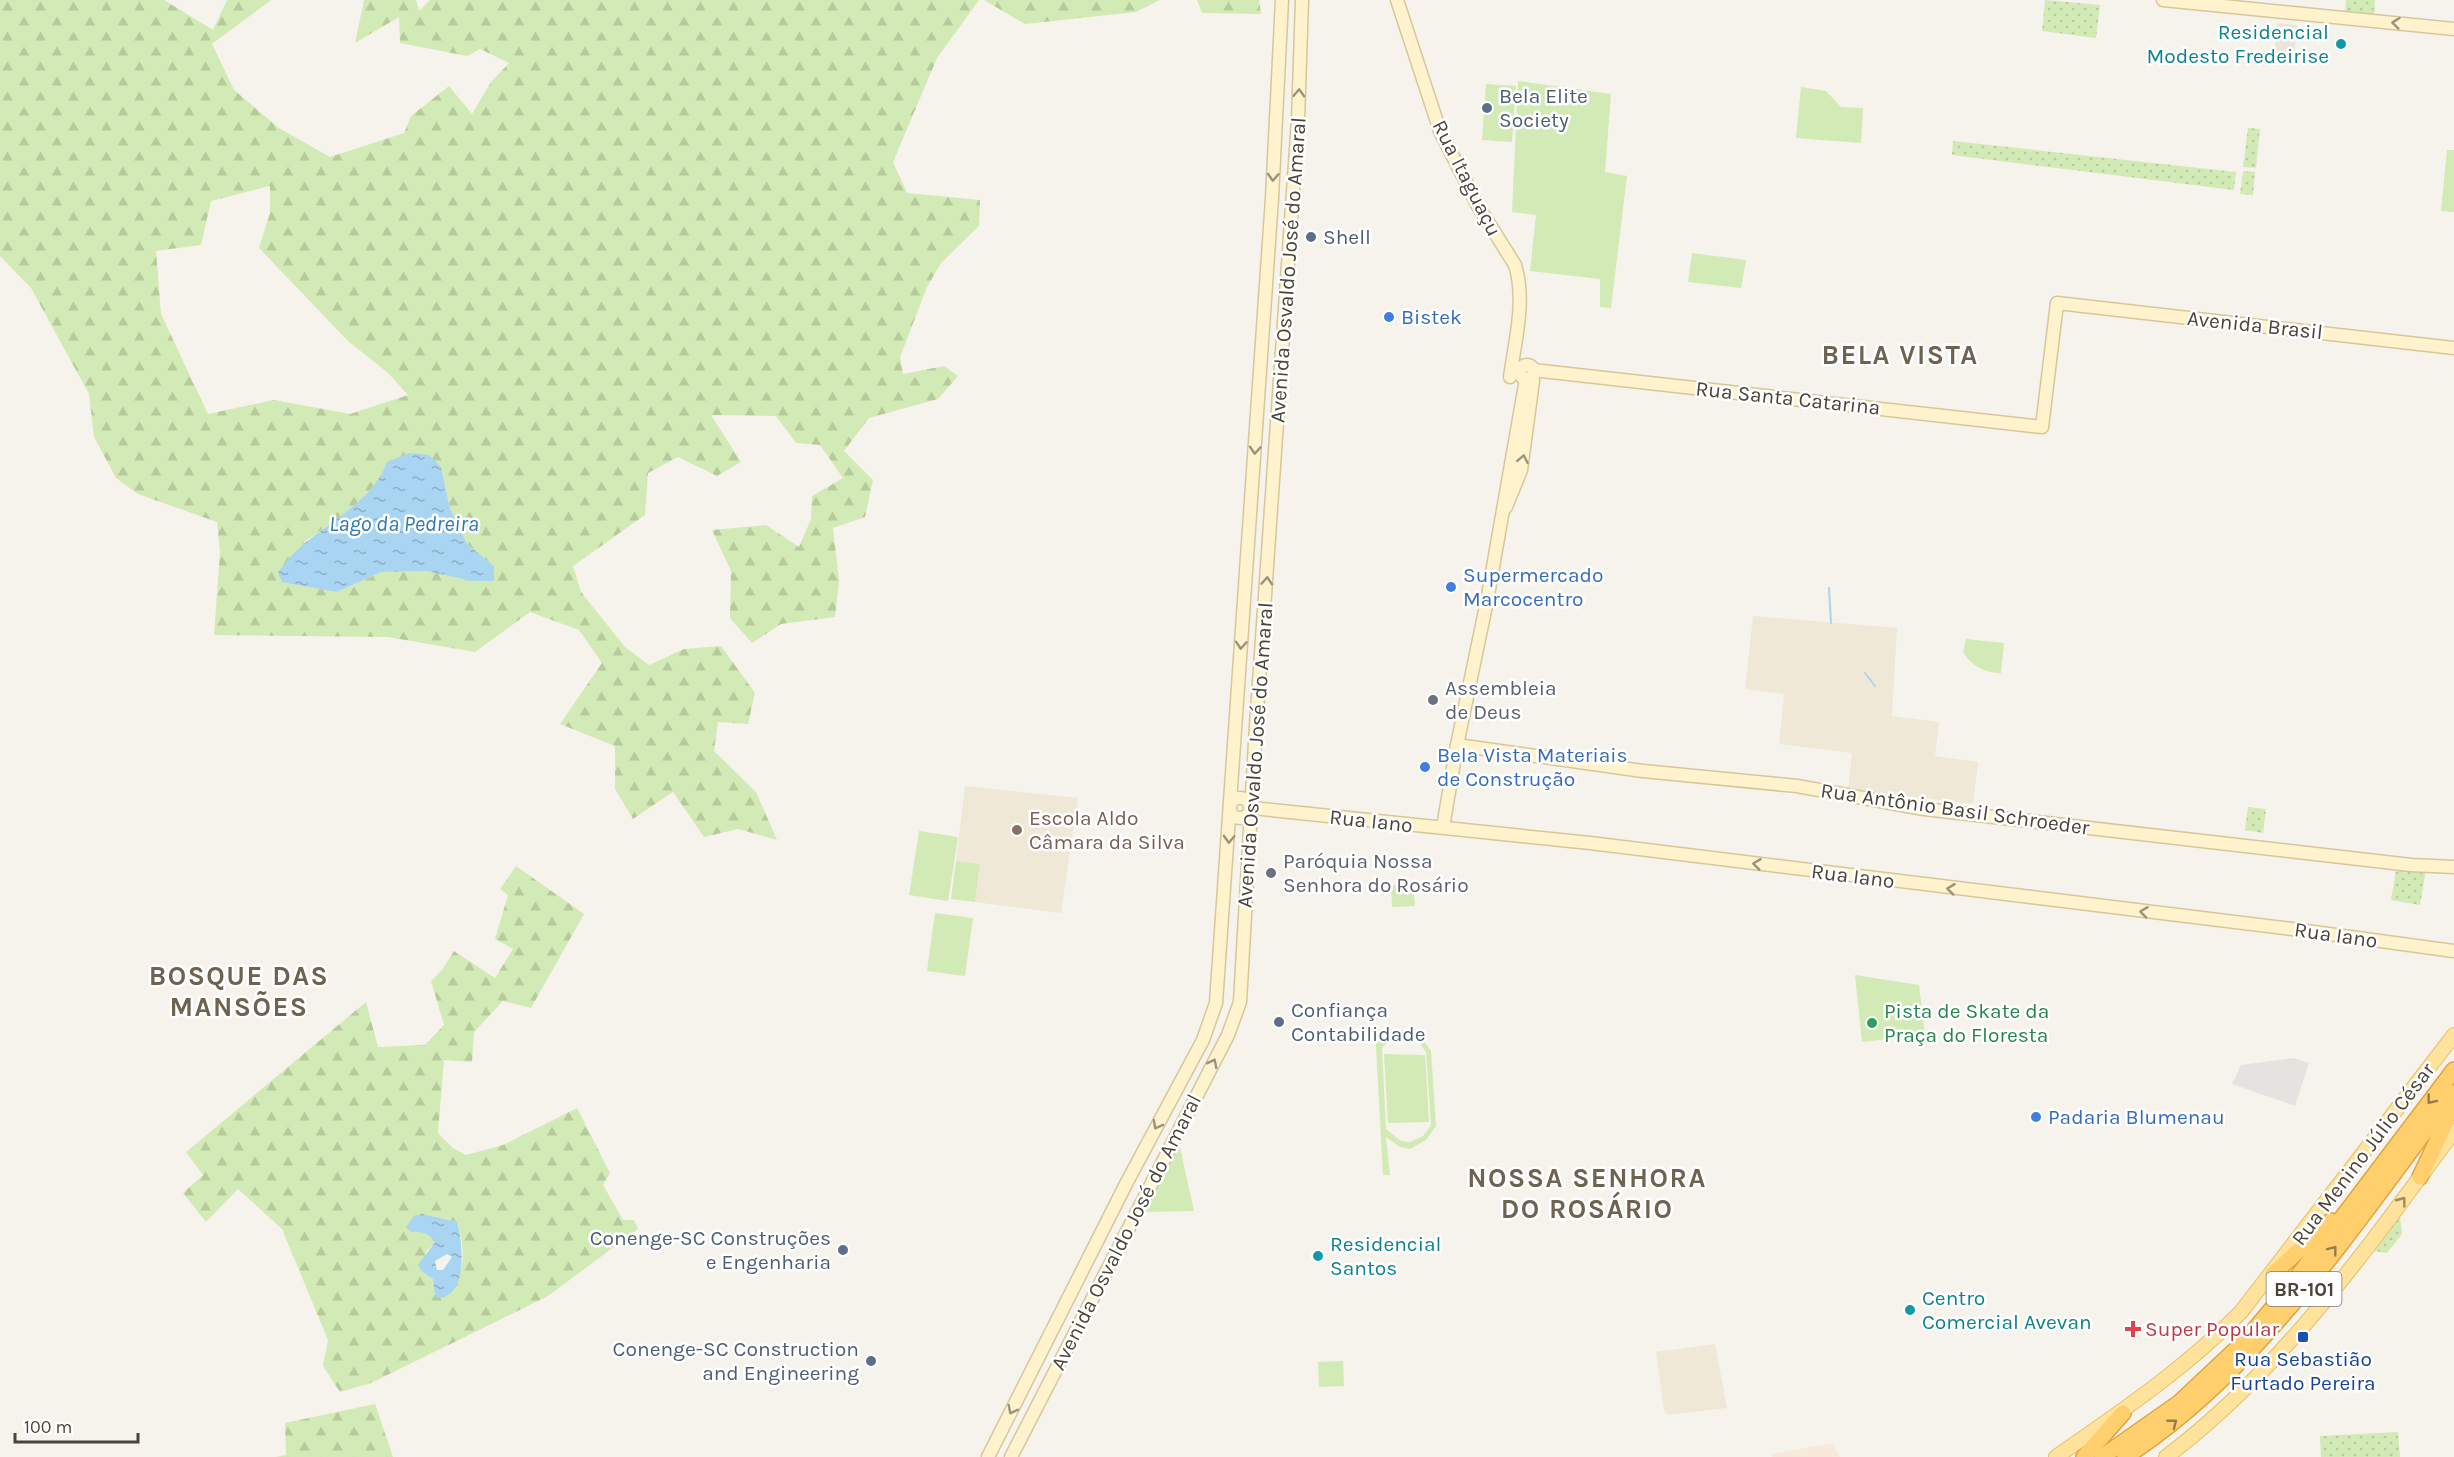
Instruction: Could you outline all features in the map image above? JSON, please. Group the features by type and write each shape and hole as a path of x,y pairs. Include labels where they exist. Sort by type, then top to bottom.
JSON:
{"highway":[{"name":"BR-101","path":"2102,1457 2172,1408 2223,1364 2272,1310 2454,1070"},
{"name":"BR-101","path":"2125,1457 2201,1400 2268,1333 2454,1093"},
{"path":"2420,1177 2454,1105"},
{"path":"2273,1274 2359,1195"},
{"path":"2084,1457 2123,1413"}],"main road":[{"name":"Avenida Osvaldo José do Amaral","path":"1011,1457 1237,1014 1241,989 1300,84 1298,59 1302,0"},
{"name":"Rua Itaguaçu","path":"1397,0 1440,131 1478,206 1515,265 1519,288 1510,377"},
{"path":"2163,0 2454,29"},
{"name":"Avenida Osvaldo José do Amaral","path":"988,1457 1212,1019 1220,979 1257,392 1278,99 1288,1"},
{"path":"1288,1 1297,6 1294,39 1298,59"},
{"path":"1278,99 1281,116 1279,141 1287,149 1296,146"},
{"name":"Avenida Brasil","path":"2043,427 2057,303 2454,348"},
{"path":"1443,828 1529,372 1513,356"},
{"name":"Rua Santa Catarina","path":"1529,372 2043,427"},
{"path":"1257,392 1269,402 1279,394"},
{"name":"Rua Antônio Basil Schroeder","path":"1457,745 1642,771 1797,786 1924,809 2411,865 2454,867"},
{"name":"Rua Iano","path":"1229,808 1233,815 1239,818 1246,816 1252,808 1590,843 2202,919 2292,928 2454,951"},
{"name":"Rua Menino Júlio César","path":"2056,1457 2123,1413 2209,1343 2241,1312 2273,1274 2454,1035"},
{"path":"2166,1457 2242,1393 2286,1347 2341,1280 2454,1131"},
{"path":"1058,1321 1063,1332 1075,1330"},
{"path":"1028,1378 1039,1384 1042,1395"}],"shaded area":[{"path":"2277,23 2297,25 2294,56 2274,54"},
{"path":"1753,616 1897,628 1892,716 1939,722 1935,756 1978,762 1973,804 1848,789 1852,753 1779,744 1784,694 1745,689"},
{"name":"Escola Aldo Câmara da Silva","path":"965,786 1078,798 1061,913 975,902 980,864 956,861"},
{"path":"2294,1058 2309,1063 2295,1106 2232,1084 2241,1065"},
{"path":"1715,1344 1727,1408 1667,1415 1664,1410 1656,1352"},
{"path":"1832,1443 1840,1457 1772,1457 1772,1454"}],"green space":[{"path":"0,0 164,0 213,30 227,0 271,0 212,44 234,90 279,128 330,157 404,133 411,116 449,86 472,114 491,82 509,63 480,49 467,56 400,43 399,17 355,43 364,0 416,0 419,11 430,0 979,0 937,58 893,162 907,193 980,200 979,226 941,263 927,287 900,357 903,374 944,366 958,376 938,399 869,418 844,451 873,480 865,517 833,528 839,580 835,617 781,624 752,643 730,618 731,571 712,530 766,525 799,547 811,519 812,496 843,478 820,445 796,443 776,416 711,415 741,462 717,476 678,457 648,473 645,515 573,566 581,592 625,647 649,665 684,649 721,646 755,693 748,724 718,722 714,751 756,792 777,840 738,829 704,837 673,792 633,819 615,789 615,746 560,724 602,663 579,630 530,612 475,652 388,637 214,635 220,552 217,522 138,494 116,478 94,437 89,394 31,288 0,256","holes":["270,186 270,213 259,248 348,341 388,373 408,395 350,414 274,400 208,414 161,314 156,251 201,245 211,201","387,462 441,466 450,508 467,544 494,566 471,581 427,571 381,572 337,592 324,588 304,542 363,498 373,487"]},
{"path":"984,0 1160,0 1136,12 1025,24"},
{"path":"1197,0 1259,0 1261,14 1202,13"},
{"path":"2045,0 2100,5 2096,38 2042,31"},
{"path":"2346,0 2375,0 2374,18 2345,16"},
{"path":"1518,81 1611,94 1605,172 1627,176 1611,308 1600,307 1600,279 1530,271 1536,215 1512,212"},
{"path":"1486,84 1516,86 1512,142 1482,140"},
{"path":"1801,87 1826,91 1841,107 1863,108 1861,143 1796,138"},
{"path":"2248,128 2260,129 2256,168 2243,167"},
{"path":"1953,141 2236,172 2234,190 1952,155"},
{"path":"2447,150 2454,150 2454,212 2441,211"},
{"path":"2243,171 2255,172 2253,195 2240,194"},
{"path":"1692,253 1746,260 1741,288 1688,282"},
{"path":"1966,639 2004,643 2001,673 1984,670 1970,661 1963,652"},
{"path":"2248,807 2266,809 2263,833 2245,830"},
{"path":"919,831 958,837 948,901 909,895"},
{"path":"956,861 980,864 975,902 951,899"},
{"path":"2397,864 2426,869 2420,905 2391,900"},
{"path":"516,866 584,914 531,1008 503,1001 474,1032 472,1062 444,1060 438,1133 453,1148 466,1155 503,1145 577,1108 610,1173 603,1185 623,1220 634,1220 638,1229 548,1296 371,1383 340,1392 323,1366 328,1340 282,1229 238,1189 206,1222 183,1193 203,1175 186,1152 366,1002 378,1047 425,1045 444,1025 431,981 442,970 454,951 495,978 513,949 495,939 508,895 500,889","holes":["423,1214 457,1222 463,1250 460,1272 455,1280 435,1297 433,1279 422,1272 426,1252 435,1242 431,1236 420,1231"]},
{"path":"1413,884 1415,906 1392,907 1391,885"},
{"path":"935,913 973,918 965,976 927,971"},
{"path":"1855,975 1919,985 1925,1035 1862,1042"},
{"path":"1375,1029 1382,1030 1383,1040 1401,1030 1412,1032 1421,1037 1431,1051 1436,1126 1426,1140 1410,1149 1400,1147 1386,1137 1390,1175 1383,1175","holes":["1402,1035 1418,1041 1426,1052 1431,1125 1423,1136 1410,1142 1401,1141 1386,1129 1382,1048 1392,1038"]},
{"path":"1384,1054 1425,1055 1429,1122 1388,1123"},
{"path":"1179,1143 1194,1211 1146,1212"},
{"path":"2400,1216 2402,1234 2387,1253 2374,1251"},
{"path":"1343,1361 1344,1386 1319,1387 1318,1362"},
{"path":"375,1404 393,1457 276,1457 286,1455 285,1423"},
{"path":"2398,1432 2400,1457 2321,1457 2320,1436"}],"water":[{"name":"Lago da Pedreira","path":"409,453 429,455 441,467 450,508 467,544 494,566 494,581 471,581 427,571 381,572 337,592 282,582 278,573 290,557 366,495 378,480 387,462"},
{"path":"423,1214 457,1222 461,1246 460,1274 454,1289 444,1298 435,1297 433,1279 422,1272 418,1265 435,1242 427,1235 421,1232 411,1232 406,1227 414,1216","holes":["447,1254 452,1257 443,1270 437,1270 435,1261"]}],"waterway":[{"path":"1829,588 1831,623"},
{"path":"1865,673 1875,686"}],"place":[{"name":"Residencial Modesto Fredeirise","path":"2341,44"},
{"name":"Bela Elite Society","path":"1487,108"},
{"name":"Shell","path":"1311,237"},
{"name":"Bistek","path":"1389,317"},
{"name":"Supermercado Marcocentro","path":"1451,587"},
{"name":"Assembleia de Deus","path":"1433,700"},
{"name":"Bela Vista Materiais de Construção","path":"1425,767"},
{"name":"Escola Aldo Câmara da Silva","path":"1017,830"},
{"name":"Paróquia Nossa Senhora do Rosário","path":"1271,873"},
{"name":"Confiança Contabilidade","path":"1279,1022"},
{"name":"Pista de Skate da Praça do Floresta","path":"1872,1023"},
{"name":"Padaria Blumenau","path":"2036,1117"},
{"name":"Conenge-SC Construções e Engenharia","path":"843,1250"},
{"name":"Residencial Santos","path":"1318,1256"},
{"name":"Centro Comercial Avevan","path":"1910,1310"},
{"name":"Super Popular","path":"2133,1329"},
{"name":"Rua Sebastião Furtado Pereira","path":"2303,1337"},
{"name":"Conenge-SC Construction and Engineering","path":"871,1361"}],"district":[{"name":"BELA VISTA","path":"1900,355"},
{"name":"BOSQUE DAS MANSÕES","path":"239,992"},
{"name":"NOSSA SENHORA DO ROSÁRIO","path":"1587,1194"}]}
